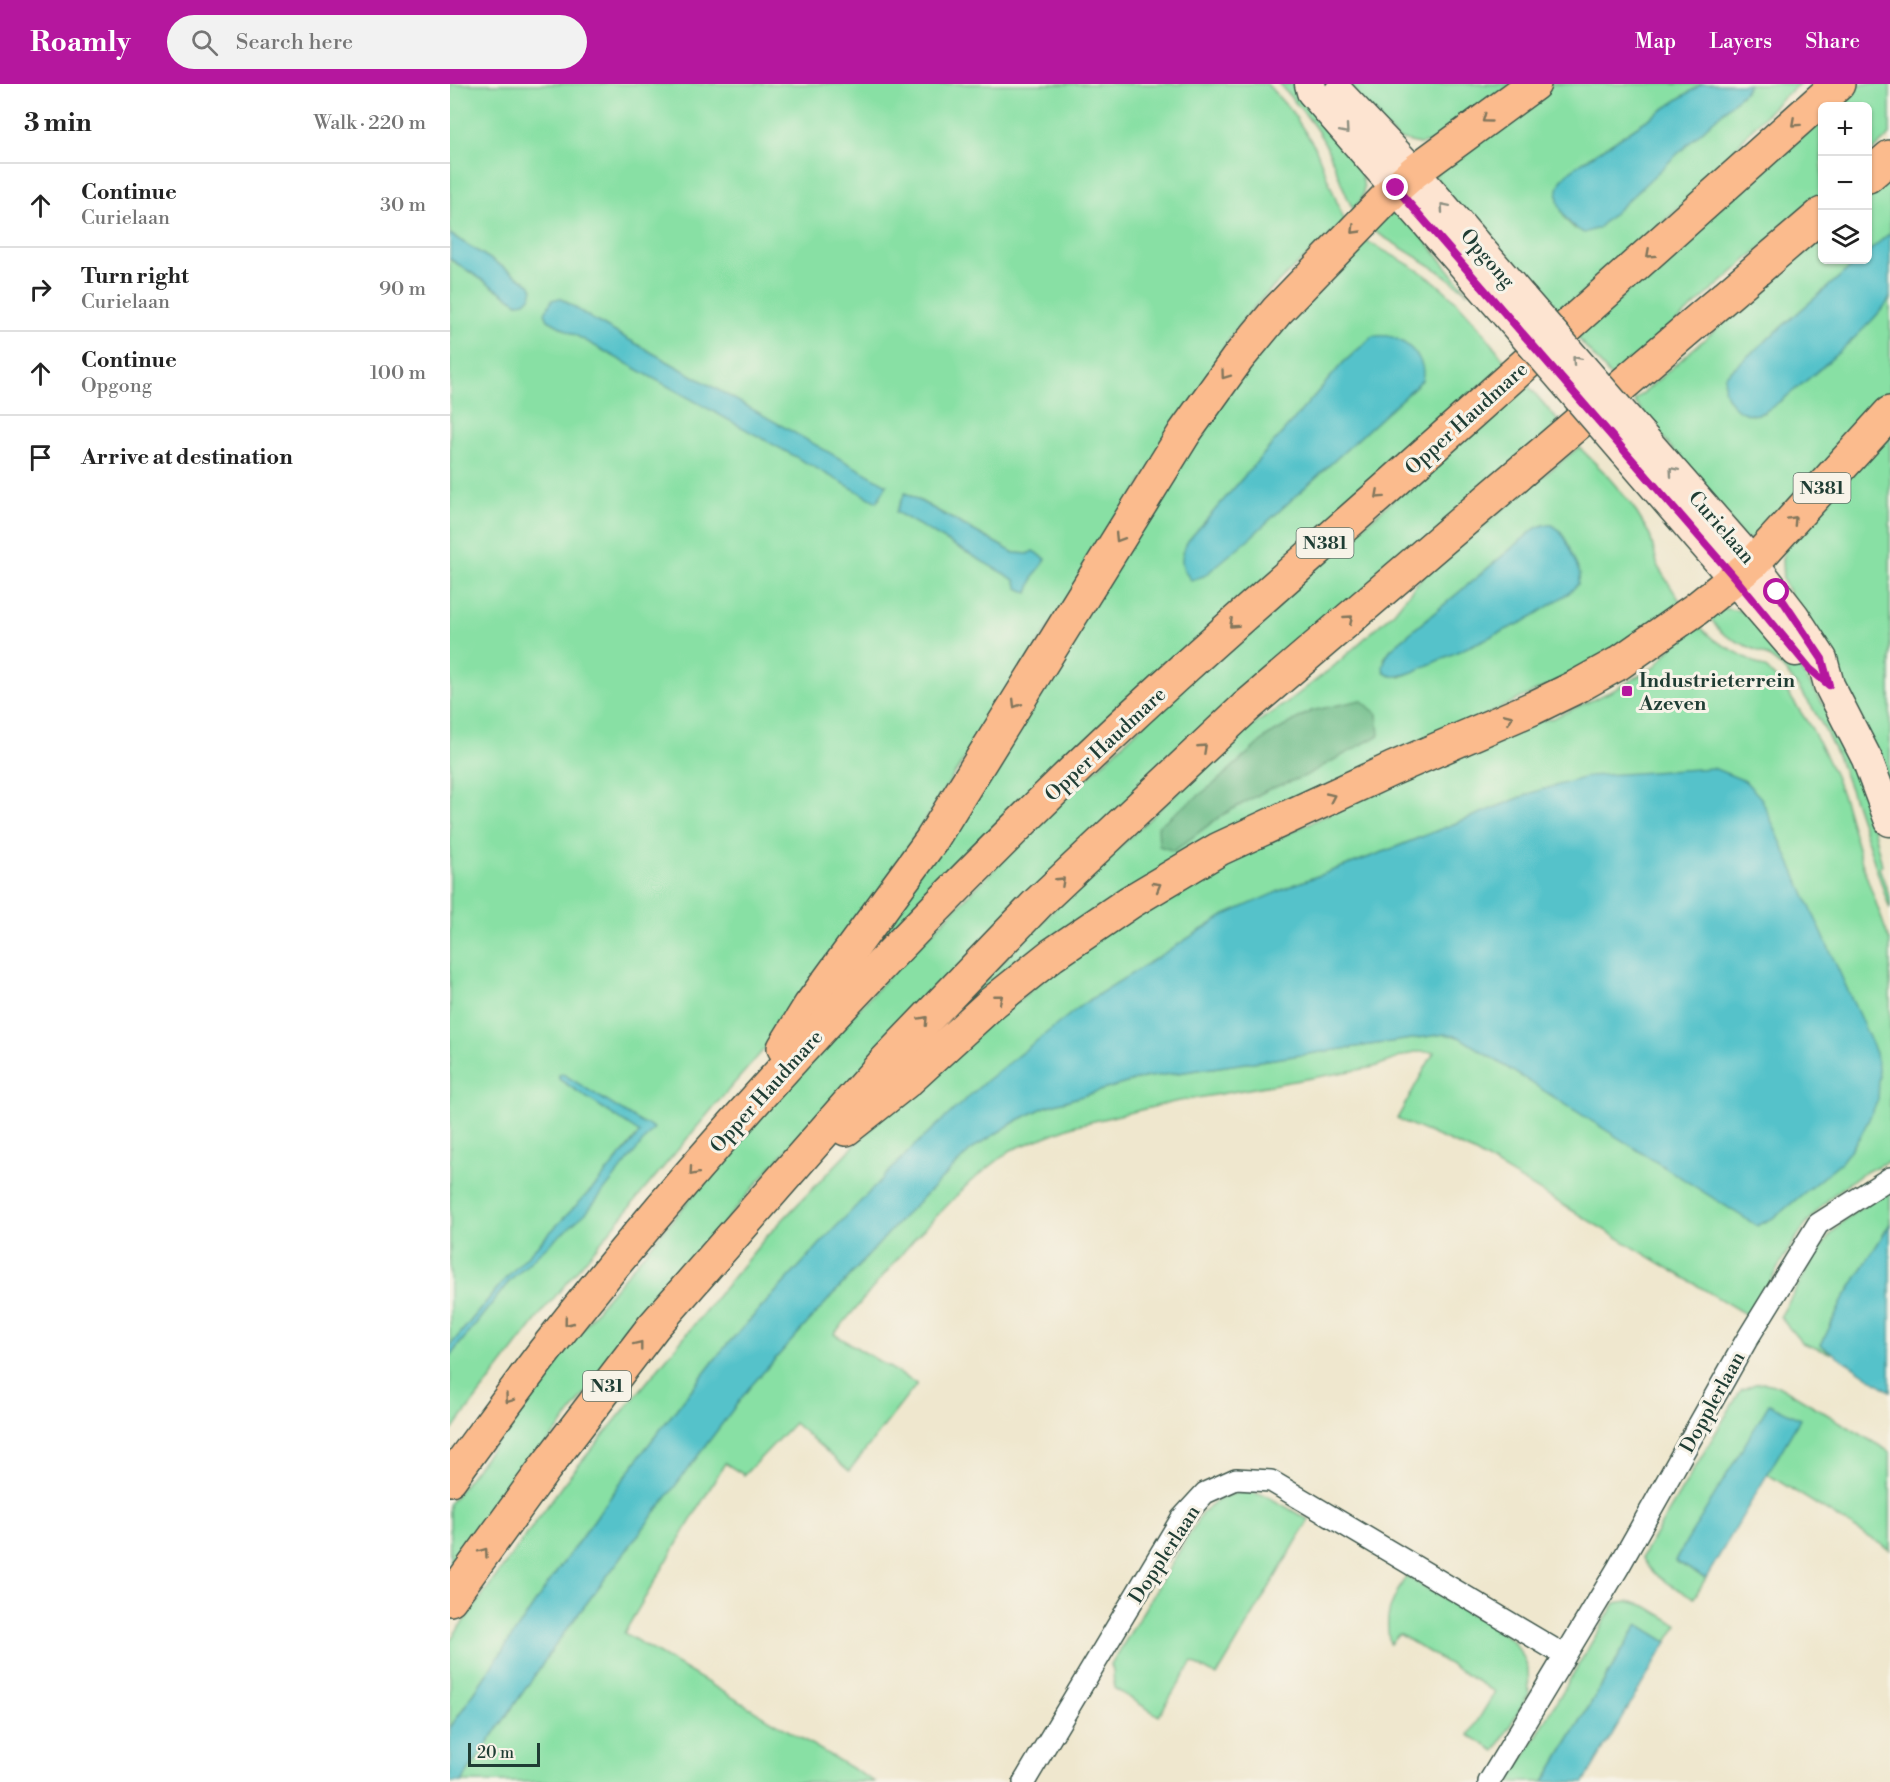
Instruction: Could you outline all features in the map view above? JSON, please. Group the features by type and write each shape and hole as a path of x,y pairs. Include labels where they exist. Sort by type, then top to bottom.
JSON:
{"highway":[{"path":"820,1013 931,841 1191,423 1238,358 1277,311 1405,180 1534,84"},
{"name":"Opper Haudmare","path":"450,1479 544,1352 643,1230 745,1112 820,1013 880,966 1052,792 1221,635 1598,301 1838,84"},
{"path":"1872,173 1890,157"},
{"path":"896,1071 1038,903 1245,708 1818,217"},
{"name":"N381","path":"896,1071 1001,996 1052,955 1130,902 1219,849 1392,769 1533,708 1576,687 1628,656 1696,609 1744,570 1890,413"},
{"name":"N31","path":"450,1599 545,1468 653,1327 777,1184 896,1071"}],"main road":[{"name":"Opgong","path":"1310,84 1312,92 1405,180"},
{"name":"Opgong","path":"1330,84 1405,180 1633,444"},
{"name":"Curielaan","path":"1633,444 1744,570 1783,600 1822,659 1829,685 1867,759 1890,820"}],"street":[{"name":"Dopplerlaan","path":"1489,1782 1618,1568 1746,1341 1818,1224 1890,1178"},
{"name":"Dopplerlaan","path":"1024,1782 1182,1518 1205,1493 1236,1479 1271,1481 1564,1656"}],"green space":[{"path":"450,84 1267,84 1292,112 1315,147 1345,222 1274,286 1231,336 1204,386 815,991 717,1103 543,1311 450,1433 450,1356 508,1283 615,1174 653,1129 559,1075 559,1079 640,1132 597,1184 506,1278 450,1346 450,259 518,303 530,284 450,234","holes":["560,298 592,319 886,485 877,501 548,320 545,313","906,493 1014,553 1031,554 1045,559 1034,576 1028,593 1018,588 1016,580 896,512"]},
{"path":"1279,84 1297,84 1351,154 1358,166 1364,189 1361,200 1353,209 1323,140"},
{"path":"1338,84 1523,84 1433,142 1419,144 1398,139"},
{"path":"1551,84 1702,84 1581,163 1559,203 1565,219 1575,229 1676,155 1744,92 1749,84 1799,84 1747,134 1713,178 1558,315 1435,180 1437,170"},
{"path":"1857,84 1890,84 1890,135 1872,151 1872,102 1837,102"},
{"path":"1818,119 1818,198 1612,378 1577,337"},
{"path":"1890,177 1890,233 1872,249 1872,210 1872,193"},
{"path":"1400,209 1468,293 1436,269 1372,230 1392,212"},
{"path":"1359,237 1435,282 1473,320 1506,363 859,967 1191,435","holes":["1373,336 1422,380 1252,536 1182,553 1188,541 1343,363"]},
{"path":"1818,240 1818,264 1854,264 1725,376 1750,415 1763,413 1783,399 1852,340 1890,298 1890,399 1754,539 1743,538 1634,401"},
{"path":"1526,383 1560,423 915,1012 770,1168 632,1333 450,1570 450,1503 599,1307 739,1141 884,981 1030,833 1200,670"},
{"path":"1890,425 1890,791 1783,580 1782,559 1785,548"},
{"path":"1579,447 1632,505 1650,535 1658,567 1682,604 1612,655 1216,843 899,1068 1064,899 1241,733 1288,702 1334,666 1394,612 1426,572","holes":["1544,525 1525,621 1400,677 1384,659 1391,649 1536,528","1311,711 1305,776 1267,790 1222,815 1174,851 1215,783 1266,737"]},
{"path":"1721,608 1742,611 1789,653 1830,715 1854,764 1866,798 1882,865 1879,867 1890,898 1890,909 1848,783 1821,723 1804,695 1776,662 1719,630 1708,614"},
{"path":"1697,624 1714,640 1767,669 1784,687 1812,729 1835,776 1845,803 1864,869 1890,942 1890,1161 1864,1173 1841,1188 1822,1206 1791,1246 1750,1317 1474,1152 1397,1119 1434,1052 1414,1052 1374,1067 1174,1102 1073,1126 1011,1150 970,1182 916,1237 834,1334 917,1384 849,1471 794,1423 744,1475 725,1463 624,1633 875,1782 461,1782 561,1637 749,1388 902,1218 973,1148 1016,1121 1045,1107 1143,1078 1445,1034 1459,1037 1534,792 1293,885 1145,966 1083,1004 834,1229 724,1348 643,1452 548,1584 450,1728 450,1640 564,1483 766,1237 913,1085 1134,907 1506,729 1553,718 1616,689 1655,667 1686,630"},
{"path":"1361,700 1377,714 1379,735 1305,776 1267,790 1222,815 1174,851 1159,846 1158,826 1215,783 1266,737 1311,711"},
{"path":"1890,1189 1890,1224 1844,1298 1821,1345 1832,1354 1802,1343 1780,1317 1815,1256 1832,1233 1852,1214"},
{"path":"1755,1384 1780,1386 1890,1452 1890,1550 1767,1474 1799,1419 1675,1561 1706,1578 1694,1598 1658,1577 1642,1557 1741,1390"},
{"path":"1245,1492 1265,1495 1309,1520 1217,1676 1192,1662 1159,1716 1114,1688 1111,1665 1202,1513 1221,1498"},
{"path":"1406,1576 1499,1630 1514,1642 1524,1658 1528,1669 1529,1694 1495,1751 1469,1735 1495,1692 1399,1634 1390,1644 1388,1616"},
{"path":"1628,1601 1646,1606 1678,1625 1667,1642 1637,1625 1544,1782 1509,1782 1615,1603"}],"water":[{"path":"1702,84 1749,84 1744,92 1598,228 1584,233 1571,224 1558,202 1559,186 1565,176 1581,163"},
{"path":"1890,233 1890,297 1884,307 1831,359 1772,407 1753,415 1736,408 1726,395 1725,376 1854,264 1872,264 1872,249"},
{"path":"450,234 530,284 533,289 531,296 525,302 518,303 450,259"},
{"path":"560,298 592,319 887,485 877,502 548,320 545,313 552,300"},
{"path":"1373,336 1392,337 1411,348 1422,366 1422,380 1252,536 1204,576 1191,580 1184,570 1182,561 1183,551 1188,541 1343,363"},
{"path":"905,493 1014,553 1028,554 1033,551 1046,559 1034,576 1028,593 1018,588 1015,580 896,512"},
{"path":"1552,525 1560,531 1580,574 1578,584 1569,593 1525,621 1415,671 1392,676 1384,671 1383,666 1391,649 1536,528"},
{"path":"1713,768 1745,781 1761,798 1876,1053 1879,1077 1878,1100 1861,1135 1842,1161 1775,1217 1757,1226 1459,1037 1445,1034 1143,1078 1045,1107 1016,1121 973,1148 902,1218 749,1388 561,1637 461,1782 450,1782 450,1728 548,1584 643,1452 724,1348 834,1229 915,1145 987,1080 1083,1004 1225,915 1293,885 1534,792 1590,776"},
{"path":"563,1074 643,1124 654,1128 587,1212 508,1283 450,1356 450,1346 506,1278 597,1184 640,1133 559,1079 559,1075"},
{"path":"1890,1224 1890,1391 1821,1345 1844,1298"},
{"path":"1769,1404 1800,1419 1706,1578 1675,1561"},
{"path":"1638,1624 1667,1642 1584,1782 1544,1782"}],"place":[{"name":"Industrieterrein Azeven","path":"1627,691"}],"route":[{"path":"1396,188 1735,578 1810,669 1829,685 1822,659 1777,592"}]}
